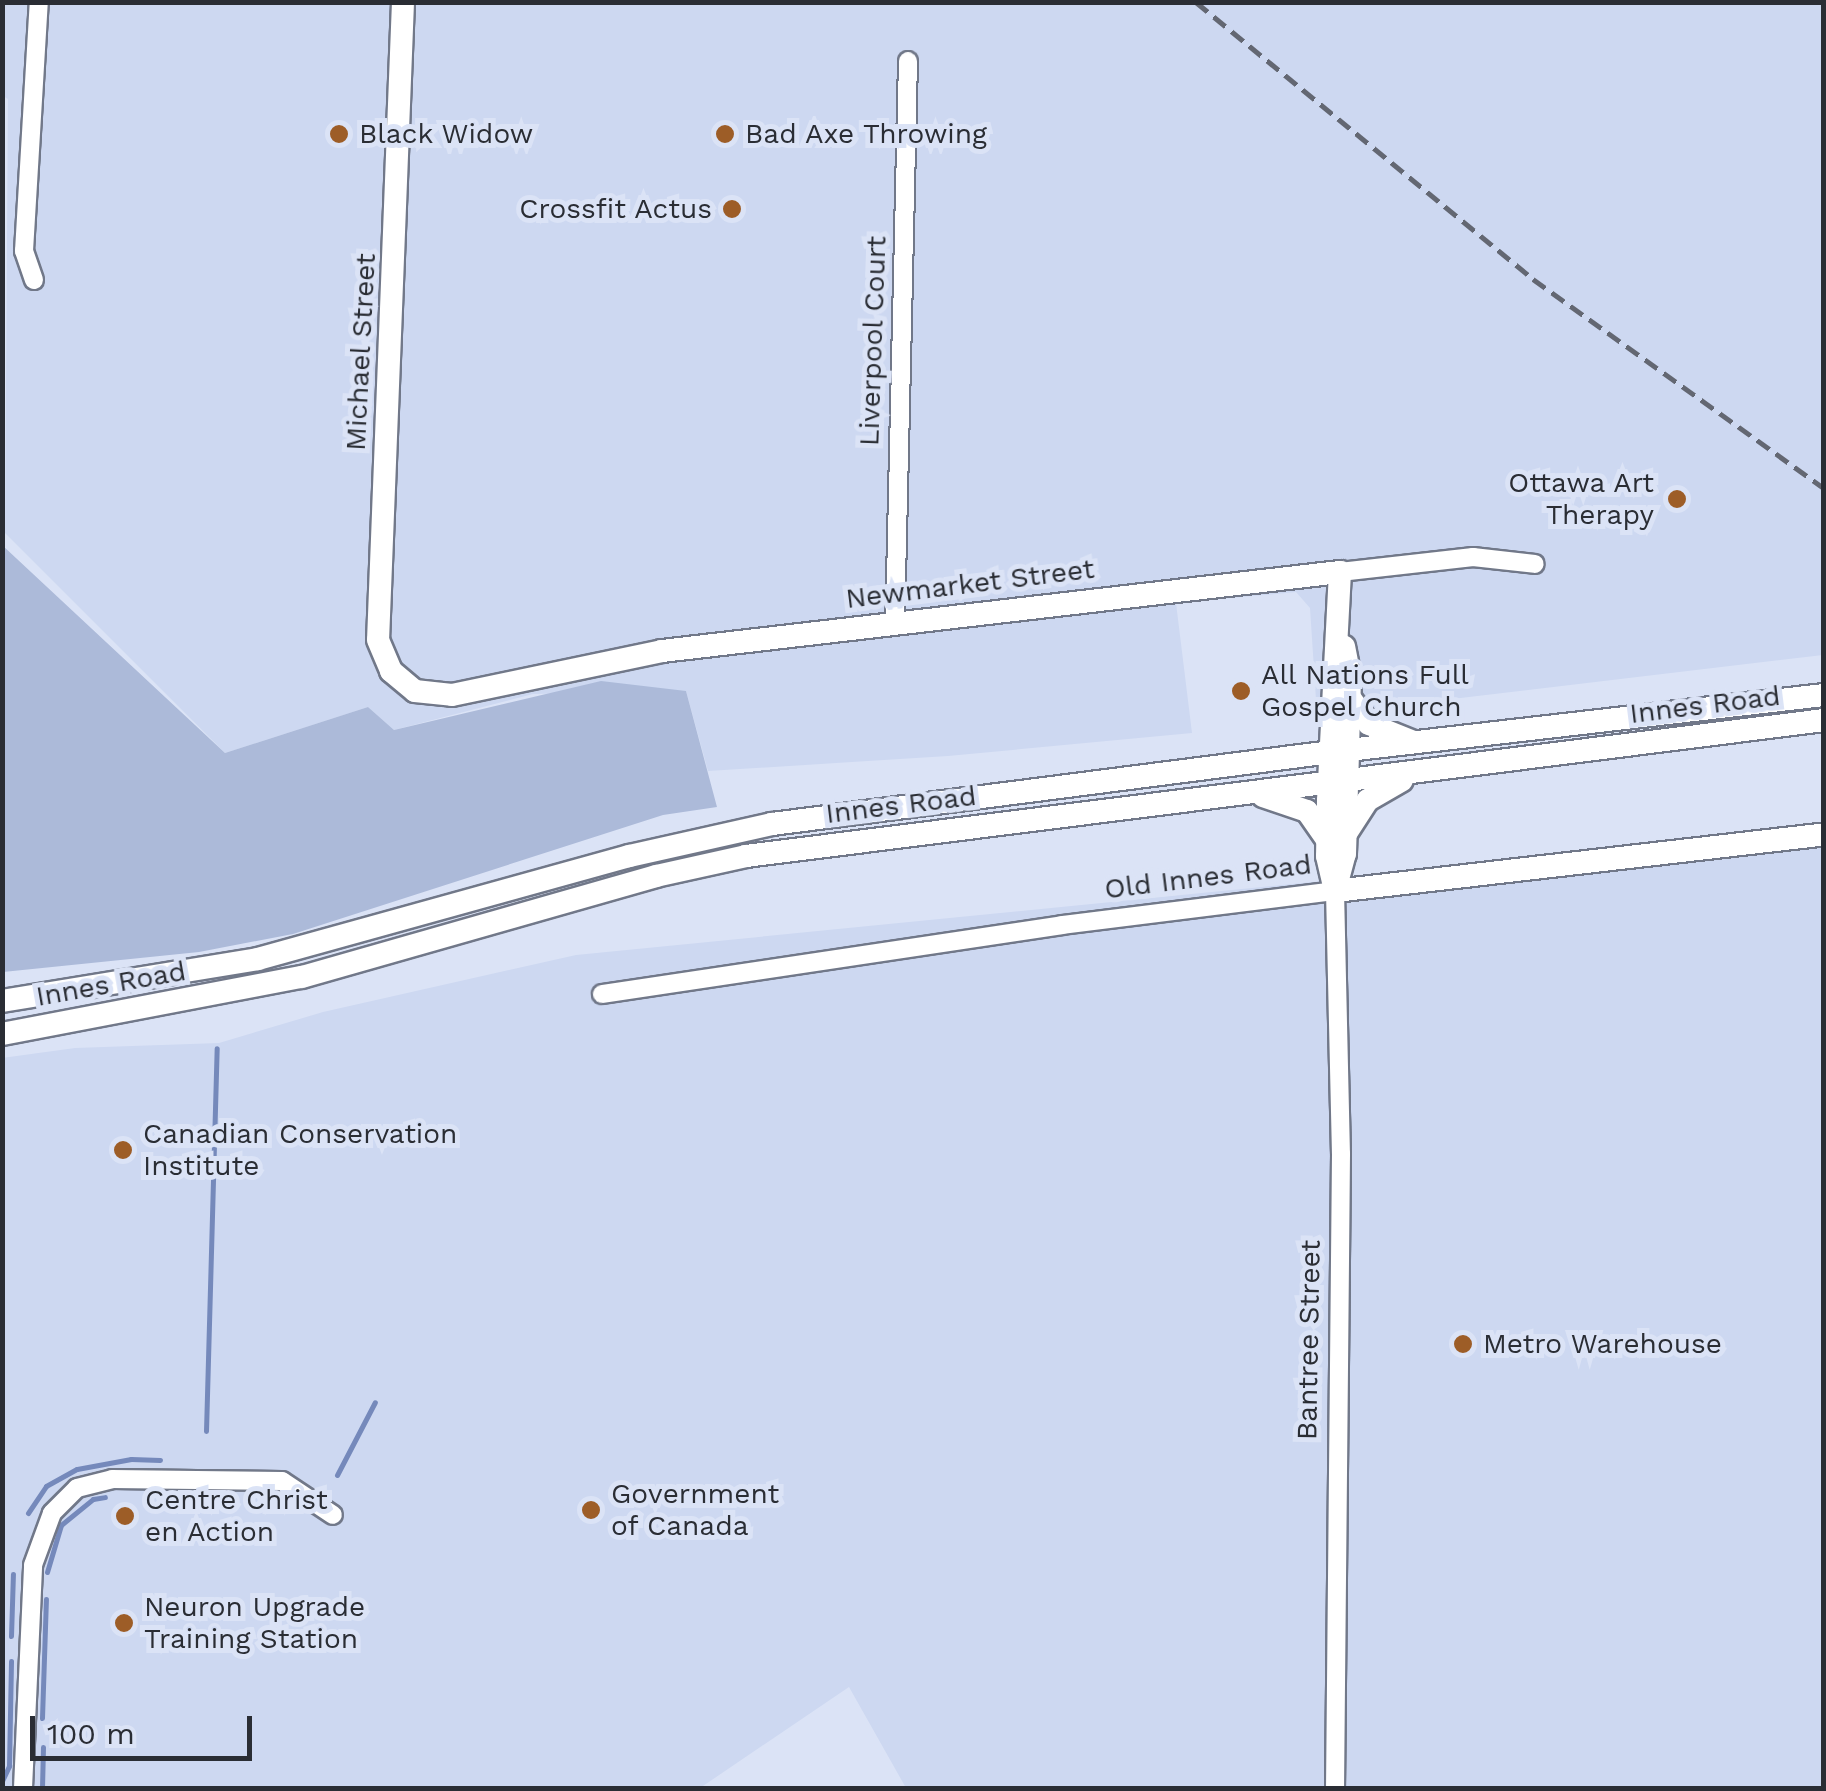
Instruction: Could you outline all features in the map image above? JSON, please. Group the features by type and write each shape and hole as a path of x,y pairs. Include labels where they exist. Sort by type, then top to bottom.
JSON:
{"main road":[{"name":"Michael Street","path":"403,2 378,640 391,670 415,691"},
{"name":"Newmarket Street","path":"415,691 452,695 662,651 1340,572"},
{"name":"Bantree Street","path":"1335,891 1340,572"},
{"name":"Bantree Street","path":"1340,626 1350,698 1340,751"},
{"name":"Innes Road","path":"2,1001 258,959 396,924 589,866 751,828 1340,751 1824,695"},
{"path":"1350,698 1370,724 1419,744"},
{"name":"Innes Road","path":"2,1034 302,977 656,876 746,856 1824,720"},
{"path":"1245,792 1300,806 1337,839 1374,794 1423,770"},
{"name":"Old Innes Road","path":"1335,891 1824,834"}],"street":[{"path":"34,280 24,251 39,2"},
{"name":"Liverpool Court","path":"895,624 908,61"},
{"name":"Newmarket Street","path":"1340,572 1473,557 1535,564"},
{"name":"Old Innes Road","path":"602,994 1062,925 1335,891"},
{"name":"Bantree Street","path":"1335,891 1341,1154 1335,1788"},
{"path":"23,1788 32,1565 52,1513 78,1488 112,1478 282,1482 333,1515"}],"shaded area":[{"path":"2,3 1823,3 1823,655 1317,715 1310,608 1296,592 1176,603 1192,733 948,756 708,771 686,691 533,694 394,730 368,707 225,753 5,533 8,99 3,96"},
{"path":"2,545 225,753 368,707 394,730 601,681 686,691 717,807 663,815 293,934 199,952 3,972"},
{"path":"1823,825 1823,1788 906,1788 849,1687 700,1788 3,1788 2,1058 75,1048 219,1043 323,1012 576,955 1566,857"}],"waterway":[{"path":"206,1431 217,1048"},
{"path":"337,1475 375,1402"},
{"path":"28,1513 46,1486 77,1469 131,1459 160,1460"},
{"path":"47,1572 61,1525 93,1499 105,1497"},
{"path":"11,1636 13,1574"},
{"path":"42,1718 46,1599"},
{"path":"2,1781 9,1766 11,1661"},
{"path":"42,1788 43,1747"}],"railway":[{"path":"1196,2 1533,279 1824,488"}],"place":[{"name":"Black Widow","path":"339,134"},
{"name":"Bad Axe Throwing","path":"725,134"},
{"name":"Crossfit Actus","path":"732,209"},
{"name":"Ottawa Art Therapy","path":"1677,499"},
{"name":"All Nations Full Gospel Church","path":"1241,691"},
{"name":"Canadian Conservation Institute","path":"123,1150"},
{"name":"Metro Warehouse","path":"1463,1344"},
{"name":"Government of Canada","path":"591,1510"},
{"name":"Centre Christ en Action","path":"125,1516"},
{"name":"Neuron Upgrade Training Station","path":"124,1623"}]}
